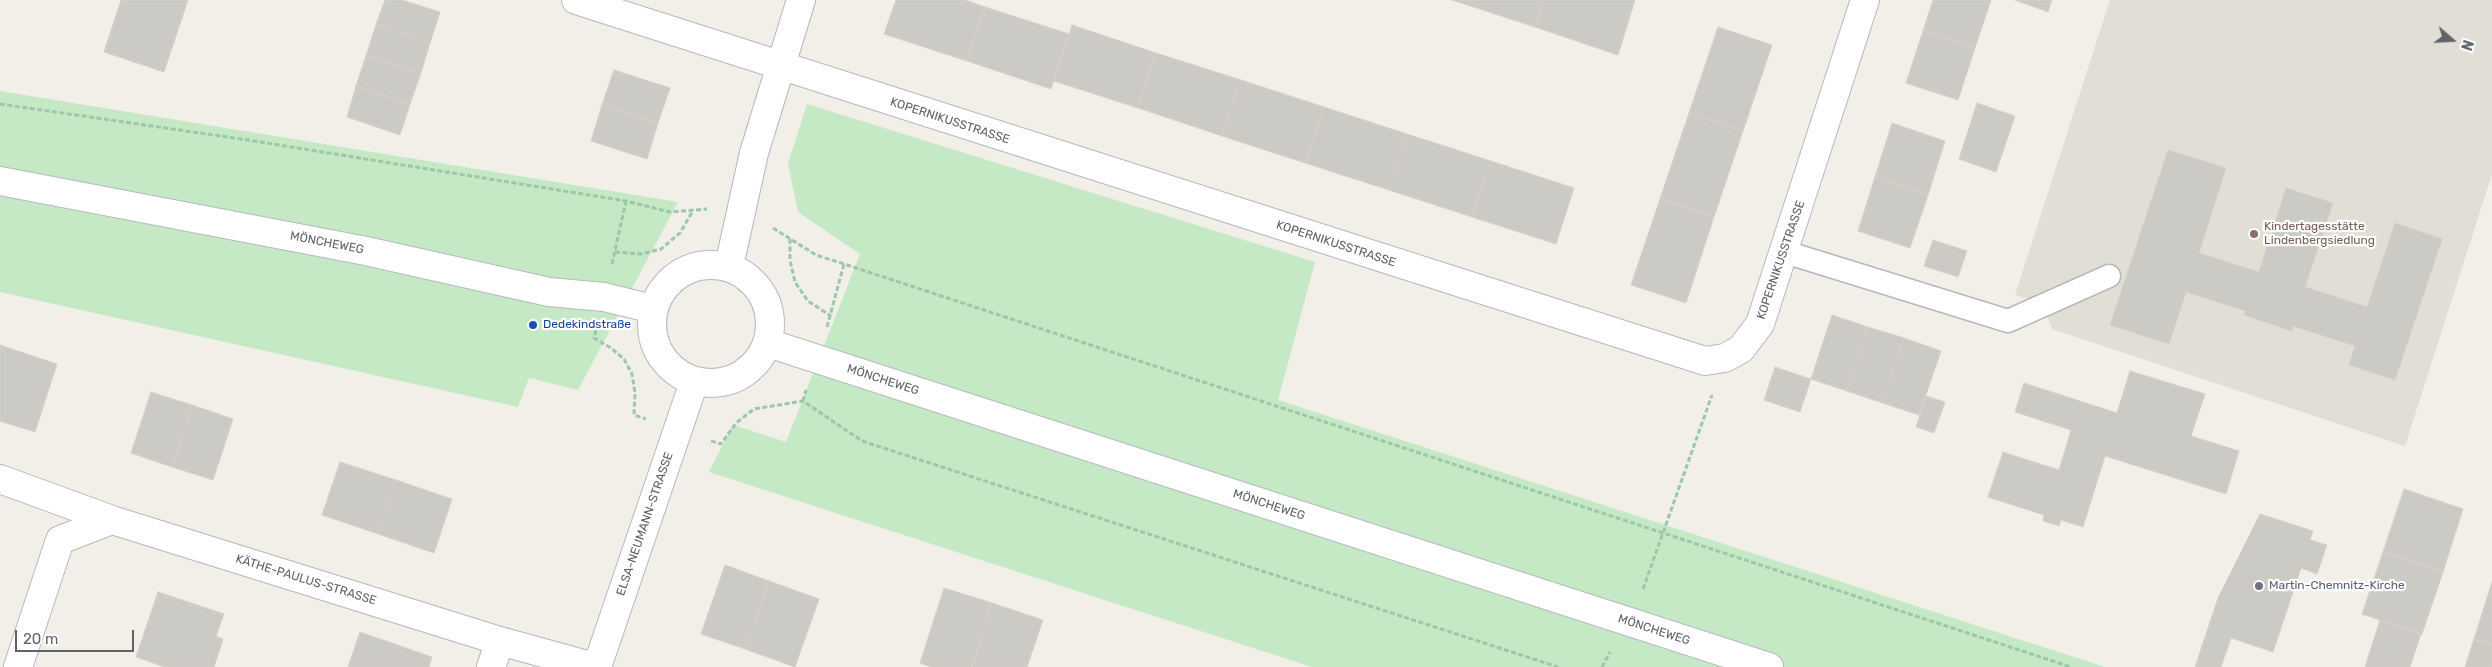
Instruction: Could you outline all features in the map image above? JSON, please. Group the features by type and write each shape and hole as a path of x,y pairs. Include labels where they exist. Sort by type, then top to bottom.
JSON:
{"street":[{"name":"KOPERNIKUSSTRASSE","path":"576,0 1705,361 1725,358 1741,349 1760,324 1785,252 1865,0"},
{"path":"729,266 742,218 754,153 779,66 801,0"},
{"name":"MÖNCHEWEG","path":"0,181 366,251 549,292 604,297 653,309"},
{"path":"710,264 729,266 750,278 765,296 771,320 768,343 756,363 739,377 717,384 694,382 674,371 659,354 652,332 653,309 661,291 674,277 691,267 710,264"},
{"name":"MÖNCHEWEG","path":"768,343 1769,667"},
{"name":"ELSA-NEUMANN-STRASSE","path":"500,641 596,667 694,382"},
{"name":"KÄTHE-PAULUS-STRASSE","path":"0,479 112,520 500,641"},
{"path":"18,667 60,540 112,520"},
{"path":"492,667 500,641"}],"lane":[{"path":"1785,252 2008,321 2109,276"}],"path":[{"path":"0,104 248,140 626,201 670,212 692,212 708,209 742,218 774,228 816,255 2072,667"},
{"path":"626,201 594,338 612,348 624,359 632,374 635,393 634,415 721,444 736,423 754,409 803,402 862,441 1558,667"},
{"path":"615,252 641,254 661,249 680,233 692,212"},
{"path":"790,238 790,260 795,282 808,301 831,316"},
{"path":"1640,597 1725,358"}],"shaded area":[{"name":"Kindertagesstätte Lindenbergsiedlung","path":"2110,0 2492,0 2492,174 2405,446 2052,329 2043,303 2015,295"}],"green space":[{"path":"0,91 678,202 578,390 529,378 518,407 0,292"},
{"path":"807,104 1315,262 1278,400 2105,667 1312,667 709,472 733,425 786,442 860,254 798,212 788,164"}],"building":[{"path":"121,0 188,0 164,72 104,52"},
{"path":"385,0 402,0 440,12 430,43 376,25"},
{"path":"896,0 965,0 985,7 967,61 884,34"},
{"path":"1452,0 1543,0 1535,27"},
{"path":"1543,0 1635,0 1618,55 1535,27"},
{"path":"1933,0 1991,0 1975,48 1923,31"},
{"path":"2015,0 2052,0 2048,12"},
{"path":"985,7 1069,34 1051,89 967,61"},
{"path":"376,25 430,43 421,73 366,56"},
{"path":"1072,25 1156,53 1138,108 1054,81"},
{"path":"1718,27 1772,45 1743,131 1689,113"},
{"path":"1923,31 1975,48 1958,100 1906,83"},
{"path":"1156,53 1241,80 1222,136 1138,108"},
{"path":"366,56 421,73 410,104 356,86"},
{"path":"614,70 670,88 658,123 602,105"},
{"path":"1241,80 1324,107 1305,163 1222,136"},
{"path":"356,86 410,104 400,135 347,117"},
{"path":"1977,103 2015,116 1996,172 1959,159"},
{"path":"602,105 658,123 647,159 591,141"},
{"path":"1324,107 1407,134 1389,190 1305,163"},
{"path":"1689,113 1743,131 1714,217 1660,199"},
{"path":"1892,123 1945,141 1928,195 1875,177"},
{"path":"1407,134 1491,161 1472,217 1389,190"},
{"path":"2168,150 2226,168 2199,253 2259,272 2286,188 2333,203 2305,287 2367,307 2395,223 2442,239 2395,380 2349,365 2355,346 2293,326 2292,331 2244,315 2246,311 2186,292 2169,344 2110,325"},
{"path":"1491,161 1574,188 1556,244 1472,217"},
{"path":"1875,177 1928,195 1910,248 1858,231"},
{"path":"1660,199 1714,217 1686,303 1631,285"},
{"path":"1933,240 1967,251 1958,277 1924,266"},
{"path":"1832,315 1868,327 1847,391 1811,379"},
{"path":"1868,327 1904,338 1883,403 1847,391"},
{"path":"1904,338 1941,351 1919,415 1883,403"},
{"path":"0,345 57,364 35,432 0,421"},
{"path":"1775,367 1811,379 1800,412 1764,400"},
{"path":"2130,371 2205,394 2191,436 2239,451 2226,494 2105,456 2083,527 2061,520 2059,526 2043,521 2044,515 1988,497 2003,452 2059,470 2071,430 2015,412 2024,383 2117,413"},
{"path":"151,392 192,405 172,467 131,453"},
{"path":"1926,396 1945,402 1934,433 1916,427"},
{"path":"192,405 233,419 213,480 172,467"},
{"path":"340,462 396,480 378,534 322,515"},
{"path":"396,480 452,499 434,553 378,534"},
{"path":"2404,489 2463,509 2443,572 2383,552"},
{"name":"Martin-Chemnitz-Kirche","path":"2260,514 2313,531 2310,540 2327,545 2317,574 2301,568 2273,652 2231,638 2221,667 2195,667 2218,598"},
{"path":"2383,552 2443,572 2422,634 2362,614"},
{"path":"725,565 769,581 745,649 701,634"},
{"path":"769,581 819,599 795,667 745,649"},
{"path":"2492,582 2492,645 2474,639"},
{"path":"944,588 992,603 972,667 932,667 920,663"},
{"path":"158,592 224,614 216,636 223,639 214,667 165,667 136,657"},
{"path":"992,603 1043,620 1027,667 972,667"},
{"path":"2380,620 2421,634 2410,667 2365,667"},
{"path":"360,632 432,657 429,667 348,667"},
{"path":"2474,639 2492,645 2492,667 2465,667"}],"place":[{"name":"Kindertagesstätte Lindenbergsiedlung","path":"2254,234"},
{"name":"Dedekindstraße","path":"533,325"},
{"name":"Martin-Chemnitz-Kirche","path":"2259,586"}]}
